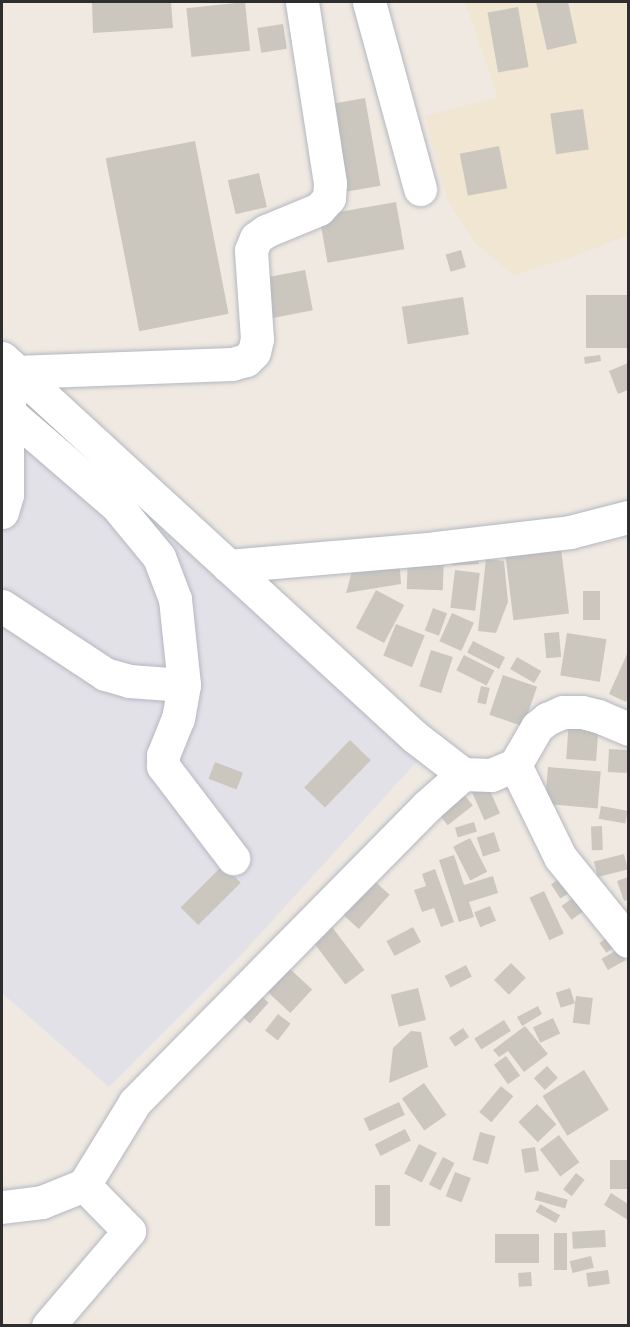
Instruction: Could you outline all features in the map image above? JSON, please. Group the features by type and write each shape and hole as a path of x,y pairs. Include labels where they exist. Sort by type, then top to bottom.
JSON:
{"street":[{"path":"9,365 232,364 246,360 254,352 257,339 251,250 256,238 266,231 319,209 328,198 330,183 302,2"},
{"path":"369,2 420,189"},
{"path":"2,512 7,495 9,365"},
{"path":"9,365 415,737 463,774 491,775 515,765 537,727 547,719 563,712 582,712 598,716 628,729"},
{"path":"7,411 117,506 159,557 175,599 184,686 178,718 163,755 163,766 233,858"},
{"path":"228,566 570,532 628,518"},
{"path":"2,606 105,674 129,681 184,686"},
{"path":"515,765 560,857 628,941"},
{"path":"2,1207 42,1202 84,1185 135,1102 427,806 463,774"},
{"path":"48,1326 129,1231 84,1185"}],"shaded area":[{"path":"465,2 628,2 628,235 572,257 514,275 477,245 447,199 425,116 498,97"},
{"path":"2,374 420,758 241,955 109,1087 2,993"}],"building":[{"path":"92,2 171,2 173,28 93,33"},
{"path":"245,2 250,51 191,57 186,8"},
{"path":"536,2 568,2 577,43 547,50"},
{"path":"518,7 529,67 498,72 487,12"},
{"path":"283,24 287,49 261,53 257,28"},
{"path":"365,98 380,186 338,193 323,105"},
{"path":"583,109 589,150 556,154 550,114"},
{"path":"195,141 229,314 139,331 106,158"},
{"path":"499,146 507,188 468,196 460,154"},
{"path":"259,173 267,207 236,214 228,180"},
{"path":"396,202 404,249 328,263 319,216"},
{"path":"461,250 466,267 451,272 446,254"},
{"path":"305,270 313,310 272,318 264,278"},
{"path":"586,295 628,295 628,348 586,348"},
{"path":"463,297 469,335 408,344 402,307"},
{"path":"600,355 601,361 585,364 584,357"},
{"path":"628,363 628,390 618,394 609,371"},
{"path":"560,540 569,613 513,620 504,547"},
{"path":"478,547 479,564 452,565 451,548"},
{"path":"399,554 401,584 346,593 356,557"},
{"path":"408,554 444,555 443,590 407,589"},
{"path":"486,559 504,561 508,602 496,633 478,631"},
{"path":"455,570 480,573 475,611 450,608"},
{"path":"376,590 404,605 384,643 356,628"},
{"path":"583,591 600,591 600,620 583,620"},
{"path":"433,608 447,613 439,636 425,631"},
{"path":"452,613 474,623 461,651 439,641"},
{"path":"396,624 425,636 412,667 383,656"},
{"path":"559,632 561,657 546,658 544,633"},
{"path":"567,633 607,639 600,682 560,675"},
{"path":"473,641 505,657 499,669 467,653"},
{"path":"431,650 453,657 441,693 419,686"},
{"path":"628,652 628,696 626,702 609,694"},
{"path":"464,655 494,670 487,686 456,670"},
{"path":"517,657 541,671 534,683 510,669"},
{"path":"503,675 537,687 523,726 489,715"},
{"path":"481,686 490,688 486,705 477,703"},
{"path":"569,719 599,721 596,761 566,759"},
{"path":"350,740 371,760 325,808 304,787"},
{"path":"609,749 628,750 627,773 608,772"},
{"path":"215,762 243,773 237,790 209,779"},
{"path":"548,767 601,772 598,808 545,804"},
{"path":"487,784 500,813 484,820 471,791"},
{"path":"463,793 473,806 448,825 438,813"},
{"path":"601,806 628,811 625,823 599,819"},
{"path":"474,822 477,832 458,837 455,828"},
{"path":"591,826 602,826 603,850 592,850"},
{"path":"494,832 500,851 483,857 477,838"},
{"path":"470,838 487,872 470,880 453,847"},
{"path":"624,854 628,870 598,877 594,861"},
{"path":"454,855 464,885 493,876 498,893 469,902 474,917 459,922 439,860"},
{"path":"223,865 241,883 198,925 181,907"},
{"path":"435,869 454,922 441,927 434,908 422,912 414,890 426,886 422,874"},
{"path":"567,874 576,888 560,899 551,884"},
{"path":"628,877 628,900 624,901 617,881"},
{"path":"371,878 390,895 359,929 340,912"},
{"path":"544,891 564,934 549,940 529,898"},
{"path":"581,892 591,906 572,920 562,906"},
{"path":"490,906 496,921 480,927 474,912"},
{"path":"329,923 365,970 345,985 310,937"},
{"path":"413,927 421,942 394,956 387,941"},
{"path":"615,932 622,942 606,953 599,943"},
{"path":"619,949 625,960 608,970 602,959"},
{"path":"511,963 526,978 509,995 494,980"},
{"path":"466,965 472,977 451,987 445,976"},
{"path":"288,967 312,990 290,1013 266,990"},
{"path":"418,988 426,1020 399,1027 391,995"},
{"path":"570,988 575,1003 561,1008 556,993"},
{"path":"259,994 269,1003 250,1024 240,1015"},
{"path":"576,996 593,998 590,1025 573,1023"},
{"path":"538,1006 542,1014 522,1026 517,1017"},
{"path":"278,1014 291,1024 278,1040 265,1031"},
{"path":"553,1018 560,1033 540,1043 533,1027"},
{"path":"504,1020 511,1031 481,1050 474,1039"},
{"path":"525,1026 548,1054 524,1072 508,1051 499,1057 493,1050"},
{"path":"463,1028 469,1037 455,1047 449,1038"},
{"path":"411,1031 421,1032 428,1067 389,1083 393,1048"},
{"path":"506,1056 520,1075 508,1084 494,1065"},
{"path":"547,1066 558,1078 545,1090 534,1078"},
{"path":"584,1070 609,1110 567,1136 542,1096"},
{"path":"424,1083 446,1115 424,1130 402,1098"},
{"path":"501,1086 513,1096 491,1122 479,1112"},
{"path":"399,1102 405,1115 370,1131 364,1118"},
{"path":"537,1104 556,1124 538,1142 518,1122"},
{"path":"405,1129 411,1141 381,1156 375,1144"},
{"path":"480,1132 495,1136 488,1164 472,1160"},
{"path":"559,1135 579,1162 560,1177 540,1149"},
{"path":"419,1144 437,1153 422,1182 404,1173"},
{"path":"535,1147 539,1171 525,1173 521,1149"},
{"path":"443,1157 455,1163 441,1191 429,1185"},
{"path":"610,1160 628,1160 628,1189 610,1189"},
{"path":"455,1172 471,1178 462,1202 446,1196"},
{"path":"576,1173 585,1180 572,1196 563,1190"},
{"path":"375,1185 390,1185 390,1226 375,1226"},
{"path":"537,1191 568,1200 565,1208 535,1200"},
{"path":"611,1193 628,1204 628,1220 604,1205"},
{"path":"540,1204 560,1215 556,1223 536,1212"},
{"path":"605,1230 606,1247 573,1249 572,1232"},
{"path":"554,1233 567,1233 567,1270 554,1270"},
{"path":"495,1234 539,1234 539,1263 495,1263"},
{"path":"591,1256 594,1268 573,1273 570,1261"},
{"path":"608,1270 610,1284 588,1287 586,1273"},
{"path":"531,1272 532,1286 519,1287 518,1273"}]}
